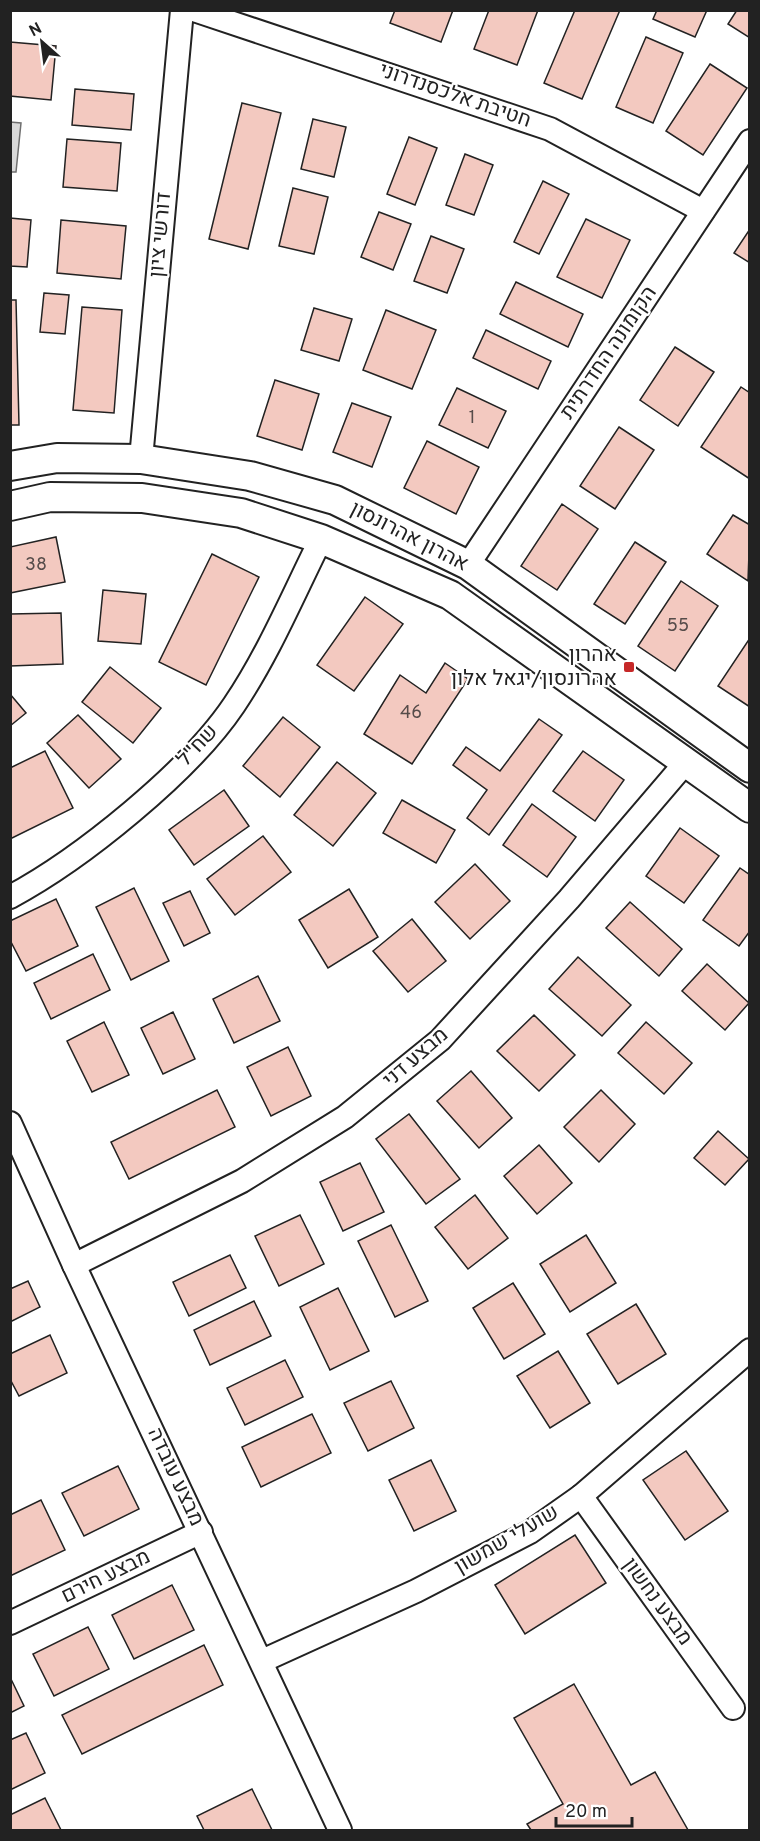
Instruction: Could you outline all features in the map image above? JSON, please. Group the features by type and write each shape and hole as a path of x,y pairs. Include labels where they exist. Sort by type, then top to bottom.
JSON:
{"street":[{"name":"דורשי ציון","path":"141,459 182,10"},
{"name":"חטיבת אלכסנדרוני","path":"194,10 550,129 703,211"},
{"name":"הקומונה החדרתית","path":"468,565 750,141"},
{"name":"אהרון אהרונסון","path":"10,466 57,458 141,459 250,476 335,500 468,565 750,768"},
{"name":"אהרון אהרונסון","path":"10,506 51,497 142,498 241,513 321,539 450,595 750,807"},
{"name":"שח\"ל","path":"10,897 48,876 113,825 150,795 201,744 233,707 261,661 321,539"},
{"name":"מבצע דני","path":"74,1265 252,1175 345,1117 440,1040 569,899 686,762"},
{"name":"מבצע עובדה","path":"10,1123 17,1153 74,1265 340,1830"},
{"name":"שועלי שמשון","path":"262,1661 416,1591 519,1538 581,1496 750,1350"},
{"name":"מבצע נחשון","path":"581,1496 733,1708"},
{"name":"מבצע חירם","path":"10,1623 201,1532"}],"shaded area":[{"path":"10,122 21,123 16,172 11,172"}],"building":[{"path":"395,10 453,10 441,42 390,23"},
{"path":"489,10 538,10 517,65 474,49"},
{"path":"575,10 620,10 582,99 544,83"},
{"path":"657,10 707,10 695,37 653,19"},
{"path":"737,10 750,10 750,38 728,24"},
{"path":"646,37 683,53 653,123 616,107"},
{"path":"10,42 56,46 51,100 10,96"},
{"path":"710,64 747,88 703,155 666,131"},
{"path":"75,89 134,94 131,130 72,125"},
{"path":"242,103 281,113 248,249 209,239"},
{"path":"313,119 346,127 334,177 301,169"},
{"path":"409,137 437,148 415,205 387,194"},
{"path":"67,139 121,143 117,191 63,187"},
{"path":"465,154 493,165 474,215 446,205"},
{"path":"543,181 569,194 539,254 514,242"},
{"path":"293,188 328,197 314,254 279,246"},
{"path":"379,212 411,224 393,270 361,257"},
{"path":"10,218 31,220 27,267 10,266"},
{"path":"586,219 630,240 602,298 557,277"},
{"path":"61,220 126,226 121,279 57,273"},
{"path":"750,229 750,263 734,253"},
{"path":"431,236 464,249 447,293 414,281"},
{"path":"516,282 583,314 568,347 500,314"},
{"path":"44,293 69,295 65,334 40,332"},
{"path":"10,300 16,300 19,425 10,425"},
{"path":"82,307 122,310 114,413 73,410"},
{"path":"314,308 352,319 339,361 301,350"},
{"path":"386,310 436,330 412,389 363,370"},
{"path":"486,330 551,361 538,389 473,358"},
{"path":"675,347 714,372 678,426 640,400"},
{"path":"275,380 319,394 302,450 257,436"},
{"path":"741,387 750,393 750,479 701,447"},
{"path":"457,388 506,411 488,448 439,425"},
{"path":"352,403 391,417 372,467 333,452"},
{"path":"619,427 654,450 615,509 580,486"},
{"path":"427,441 479,467 456,514 404,488"},
{"path":"562,504 598,529 557,590 521,566"},
{"path":"733,515 750,525 748,581 707,554"},
{"path":"56,537 65,582 10,593 10,547"},
{"path":"635,542 666,562 625,624 594,604"},
{"path":"212,554 259,577 206,685 159,662"},
{"path":"681,581 718,606 675,671 638,646"},
{"path":"103,590 146,594 141,644 98,641"},
{"path":"365,597 403,624 354,691 317,665"},
{"path":"61,613 63,664 10,666 10,614"},
{"path":"750,638 750,707 718,686"},
{"path":"445,663 468,679 412,764 364,734 400,675 426,693"},
{"path":"110,667 161,708 133,743 82,702"},
{"path":"10,694 26,713 10,726"},
{"path":"78,715 121,759 89,788 47,743"},
{"path":"283,717 320,747 280,797 243,766"},
{"path":"539,719 562,735 489,835 467,818 487,790 453,765 466,747 500,771"},
{"path":"45,751 73,808 10,839 10,768"},
{"path":"583,751 624,780 595,821 553,791"},
{"path":"337,762 376,793 333,846 294,815"},
{"path":"224,790 249,826 194,865 169,830"},
{"path":"402,800 455,830 436,863 383,833"},
{"path":"532,804 576,837 547,877 503,845"},
{"path":"680,828 719,856 684,903 646,876"},
{"path":"263,836 291,872 235,915 207,879"},
{"path":"475,864 510,901 470,939 435,902"},
{"path":"740,868 750,875 750,931 739,946 703,920"},
{"path":"134,888 169,961 131,980 96,907"},
{"path":"349,889 378,937 328,968 299,920"},
{"path":"190,891 210,933 184,946 163,903"},
{"path":"56,899 78,946 26,971 10,940 10,921"},
{"path":"630,902 682,949 659,976 606,928"},
{"path":"412,919 446,961 408,992 373,951"},
{"path":"93,954 110,990 51,1019 34,983"},
{"path":"578,957 631,1005 602,1036 549,989"},
{"path":"707,964 749,1003 725,1030 682,991"},
{"path":"258,976 280,1021 234,1043 213,999"},
{"path":"173,1012 195,1059 163,1074 141,1028"},
{"path":"534,1015 575,1055 539,1091 497,1051"},
{"path":"104,1022 129,1075 92,1092 67,1041"},
{"path":"646,1022 692,1063 664,1094 618,1053"},
{"path":"288,1047 311,1096 271,1116 247,1067"},
{"path":"471,1071 512,1118 479,1148 437,1101"},
{"path":"217,1090 235,1127 129,1179 111,1142"},
{"path":"601,1090 635,1124 599,1162 564,1127"},
{"path":"409,1114 460,1179 426,1204 376,1139"},
{"path":"718,1131 749,1159 725,1185 694,1158"},
{"path":"539,1145 572,1183 537,1214 504,1176"},
{"path":"360,1163 384,1212 343,1231 320,1182"},
{"path":"475,1195 508,1238 468,1269 435,1227"},
{"path":"300,1215 324,1264 279,1286 255,1236"},
{"path":"391,1225 428,1301 395,1317 358,1241"},
{"path":"586,1235 616,1283 570,1312 540,1264"},
{"path":"230,1255 246,1288 189,1316 173,1282"},
{"path":"28,1281 40,1307 10,1322 10,1289"},
{"path":"513,1283 545,1334 504,1359 473,1308"},
{"path":"338,1288 369,1351 330,1370 300,1307"},
{"path":"254,1301 271,1336 210,1365 194,1330"},
{"path":"636,1304 666,1354 618,1384 587,1334"},
{"path":"50,1335 67,1373 19,1396 10,1379 10,1354"},
{"path":"558,1351 590,1403 550,1428 517,1376"},
{"path":"285,1360 303,1397 245,1425 227,1388"},
{"path":"391,1381 414,1428 368,1451 344,1403"},
{"path":"312,1414 331,1453 261,1487 242,1447"},
{"path":"686,1451 728,1511 685,1540 643,1480"},
{"path":"431,1460 456,1511 414,1531 389,1480"},
{"path":"118,1466 139,1509 84,1536 62,1493"},
{"path":"41,1500 65,1550 10,1576 10,1515"},
{"path":"575,1535 606,1583 525,1634 495,1585"},
{"path":"172,1585 194,1630 134,1659 112,1615"},
{"path":"88,1627 109,1669 54,1696 33,1654"},
{"path":"204,1645 223,1685 82,1754 62,1715"},
{"path":"10,1677 24,1706 10,1713"},
{"path":"574,1684 631,1785 655,1772 688,1830 531,1830 527,1824 563,1804 514,1718"},
{"path":"26,1733 45,1773 10,1790 10,1740"},
{"path":"252,1789 272,1830 204,1830 197,1816"},
{"path":"45,1798 61,1830 10,1830 10,1815"}],"place":[{"name":"אהרון אהרונסון/יגאל אלון","path":"629,667"}]}
